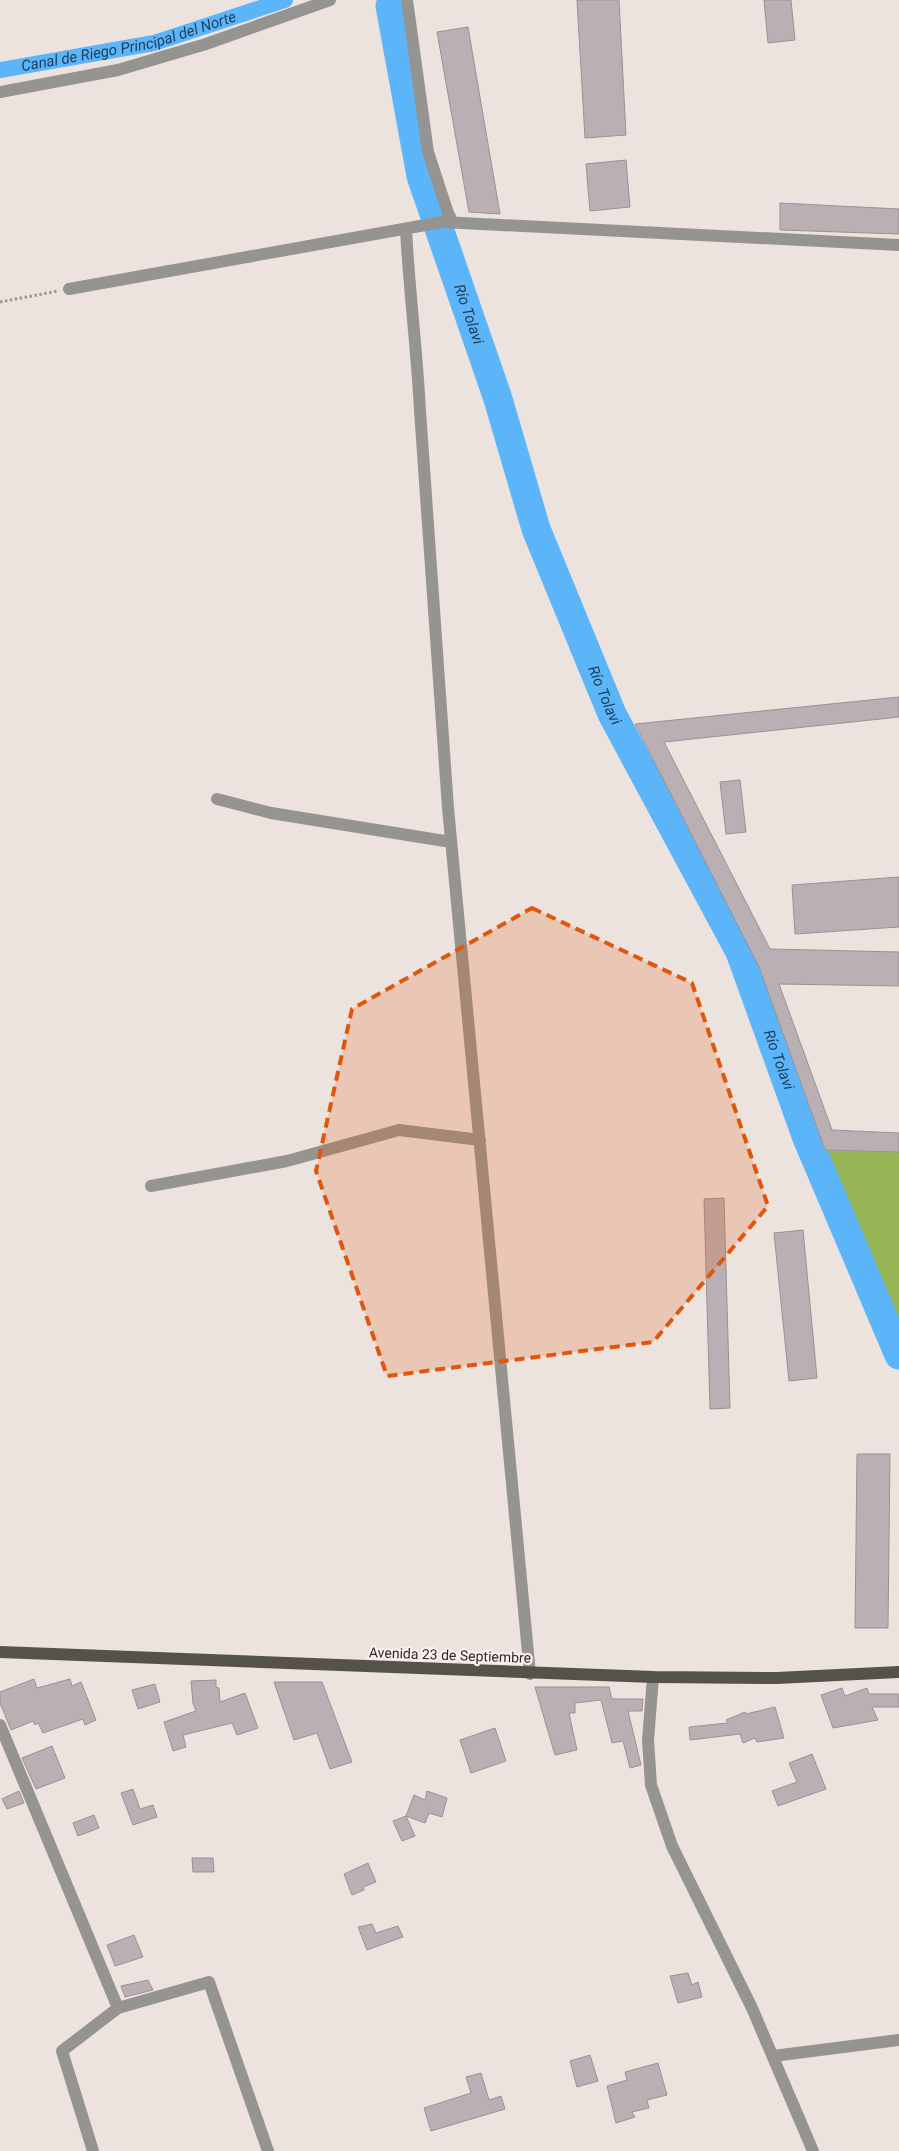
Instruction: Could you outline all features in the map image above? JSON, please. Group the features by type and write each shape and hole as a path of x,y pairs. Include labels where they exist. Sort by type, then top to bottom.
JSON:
{"main road":[{"name":"Avenida 23 de Septiembre","path":"0,1652 530,1674 653,1677 777,1678 899,1672"}],"street":[{"path":"0,92 118,70 206,44 330,0"},
{"path":"406,0 428,152 448,213 447,221"},
{"path":"68,289 447,221 899,245"},
{"path":"406,229 417,352 451,842 530,1674"},
{"path":"217,799 271,813 451,842"},
{"path":"151,1186 287,1161 399,1130 480,1140"},
{"path":"653,1677 648,1740 651,1784 672,1846 752,2008 813,2151"},
{"path":"0,1725 118,2008"},
{"path":"93,2151 62,2051 118,2008 209,1982 268,2151"},
{"path":"772,2056 899,2040"}],"path":[{"path":"0,302 68,289"}],"highlighted area":[{"path":"532,908 692,983 768,1206 653,1342 387,1376 316,1171 352,1009"}],"green space":[{"path":"825,1150 899,1152 899,1321"}],"building":[{"path":"577,0 619,0 626,135 585,138"},
{"path":"764,0 791,0 795,40 768,43"},
{"path":"468,27 500,214 469,212 437,32"},
{"path":"626,160 630,207 590,211 586,164"},
{"path":"780,203 899,209 899,234 780,230"},
{"path":"899,697 899,717 664,742 770,949 899,952 899,986 779,984 832,1130 899,1133 899,1152 825,1150 759,967 635,724"},
{"path":"740,780 746,832 726,834 720,782"},
{"path":"899,877 899,927 795,934 792,885"},
{"path":"724,1198 730,1408 710,1409 704,1199"},
{"path":"803,1230 817,1378 789,1381 774,1233"},
{"path":"857,1454 890,1454 888,1628 855,1628"},
{"path":"34,1679 37,1688 70,1679 72,1686 81,1682 96,1720 85,1725 83,1719 43,1733 38,1723 35,1725 33,1721 11,1730 0,1703 0,1692"},
{"path":"216,1680 216,1687 219,1688 220,1702 245,1693 258,1728 237,1735 232,1723 183,1735 186,1747 173,1751 164,1722 196,1711 193,1703 191,1681"},
{"path":"274,1682 322,1682 352,1762 330,1769 317,1733 294,1740"},
{"path":"155,1684 160,1702 138,1709 132,1690"},
{"path":"535,1687 609,1687 612,1699 643,1699 642,1711 628,1711 641,1765 630,1768 623,1741 612,1743 601,1700 575,1703 575,1713 569,1713 577,1750 555,1755"},
{"path":"842,1688 845,1696 867,1688 869,1694 899,1694 899,1707 872,1707 878,1720 833,1728 821,1695"},
{"path":"775,1707 784,1738 757,1742 755,1738 743,1743 740,1734 690,1740 689,1727 728,1723 726,1720 745,1712 746,1714"},
{"path":"495,1728 506,1761 471,1773 460,1740"},
{"path":"52,1746 65,1778 36,1789 22,1758"},
{"path":"812,1754 826,1789 778,1806 772,1791 797,1782 789,1763"},
{"path":"133,1789 140,1809 153,1805 157,1817 133,1825 121,1793"},
{"path":"19,1791 24,1803 7,1809 2,1799"},
{"path":"427,1791 447,1798 442,1817 429,1813 425,1823 406,1816 414,1795 425,1800"},
{"path":"94,1815 99,1828 78,1836 73,1823"},
{"path":"406,1816 415,1836 402,1841 393,1821"},
{"path":"192,1858 213,1858 214,1872 193,1872"},
{"path":"368,1863 376,1882 363,1887 364,1890 352,1895 344,1874"},
{"path":"372,1924 376,1933 398,1926 403,1937 367,1950 358,1927"},
{"path":"134,1935 143,1957 115,1966 107,1945"},
{"path":"688,1973 692,1985 698,1982 702,1997 678,2003 670,1976"},
{"path":"148,1980 153,1990 125,1997 121,1986"},
{"path":"590,2055 598,2081 577,2087 570,2061"},
{"path":"658,2063 667,2095 647,2100 649,2108 632,2112 635,2117 616,2123 607,2086 627,2080 625,2072"},
{"path":"481,2073 489,2100 501,2096 505,2109 431,2131 424,2108 471,2093 466,2077"}],"waterway":[{"name":"Canal de Riego Principal del Norte","path":"0,70 154,43 285,0"},
{"name":"Río Tolavi","path":"390,6 421,176 498,399 536,529 612,714 740,952 807,1138 899,1355"}]}
